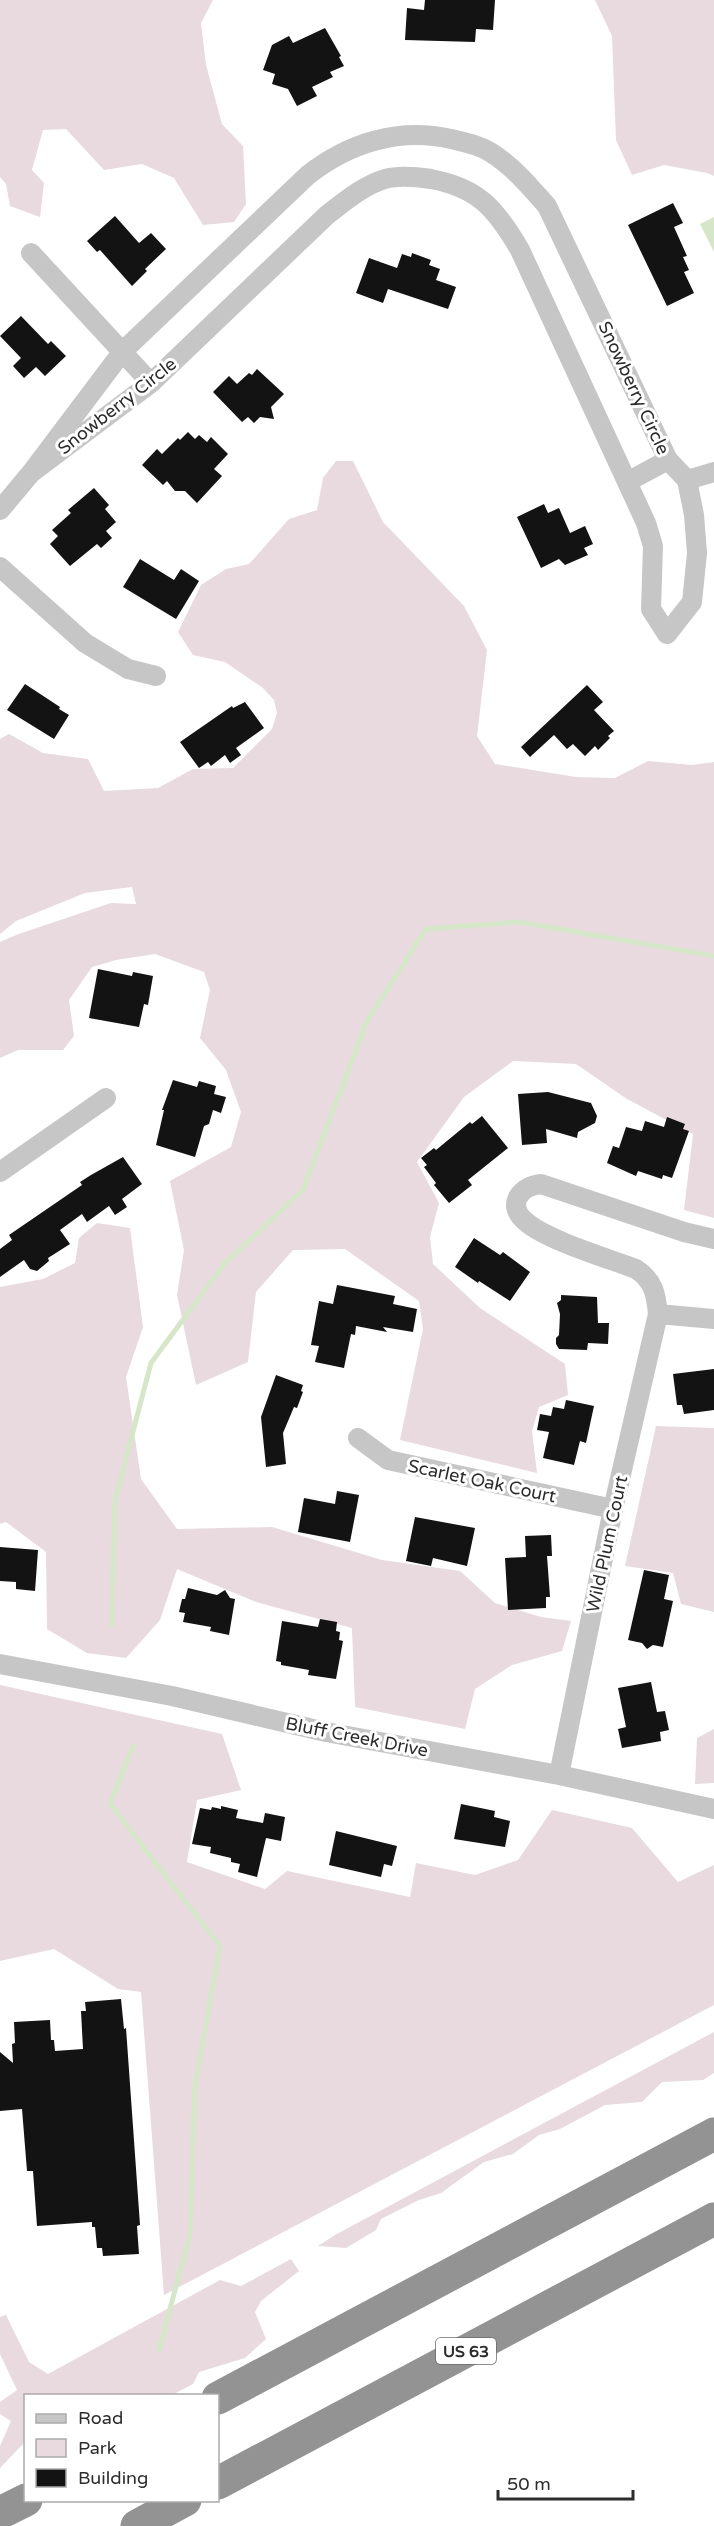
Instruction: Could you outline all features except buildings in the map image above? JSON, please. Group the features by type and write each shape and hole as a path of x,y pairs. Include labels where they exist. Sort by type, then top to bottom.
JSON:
{"highway":[{"path":"219,2397 714,2134"},
{"name":"US 63","path":"219,2482 714,2219"},
{"path":"0,2513 24,2501"},
{"path":"137,2526 181,2502"}],"street":[{"name":"Snowberry Circle","path":"431,135 464,142 489,152 516,172 547,206 668,460 687,480 694,515 697,553 692,602 668,634 651,609 653,546 646,524 515,242 506,225 483,199 455,183 416,177 385,179 354,195 327,215 151,383 31,473 123,351 308,175 328,159 364,143 394,136 431,135"},
{"path":"31,253 151,383"},
{"path":"627,482 668,460"},
{"path":"687,480 714,472"},
{"path":"0,510 31,473"},
{"path":"0,567 85,643 128,669 156,676"},
{"path":"0,1172 106,1098"},
{"name":"Wild Plum Court","path":"559,1775 613,1509 658,1314 656,1291 646,1276 636,1269 543,1233 526,1222 518,1213 515,1201 520,1192 529,1185 541,1184 684,1232 714,1239"},
{"path":"658,1314 714,1318"},
{"name":"Scarlet Oak Court","path":"358,1438 388,1460 613,1509"},
{"name":"Bluff Creek Drive","path":"0,1664 172,1696 326,1732 559,1775 714,1809"}],"green space":[{"path":"0,0 213,0 201,23 206,65 222,124 243,146 246,204 234,222 203,225 174,178 142,164 104,170 66,129 43,130 32,170 44,183 40,217 10,206 6,184 0,177"},
{"path":"595,0 714,0 714,176 664,165 632,175 616,140 612,36"},
{"path":"336,461 353,461 383,522 464,606 487,650 477,736 495,764 576,777 615,778 648,761 692,765 714,762 714,1218 684,1210 693,1134 627,1099 576,1064 513,1061 464,1097 417,1162 439,1203 430,1237 433,1264 480,1308 565,1364 568,1395 539,1407 532,1431 537,1473 400,1440 423,1329 419,1301 345,1249 293,1250 256,1292 248,1362 196,1385 177,1295 184,1250 170,1181 231,1147 241,1112 226,1070 200,1038 210,990 204,972 155,954 116,960 92,967 69,1000 74,1036 63,1050 18,1050 0,1058 0,942 111,903 136,904 132,887 85,893 16,921 0,934 0,739 9,734 43,753 88,759 104,791 158,788 193,769 233,768 272,729 277,713 274,700 263,688 225,662 193,655 178,632 201,585 226,569 249,564 289,519 317,510 323,478"},
{"path":"97,1223 130,1228 143,1327 126,1377 141,1479 177,1529 272,1527 382,1560 460,1571 495,1603 541,1617 571,1621 562,1651 512,1665 475,1689 465,1729 355,1707 352,1628 256,1602 177,1569 160,1620 126,1658 87,1653 47,1629 46,1552 6,1522 0,1524 0,1287 43,1279 75,1263 79,1238"},
{"path":"656,1426 714,1428 714,1612 681,1604 673,1573 625,1566"},
{"path":"0,1685 222,1734 241,1790 197,1800 187,1862 265,1889 287,1871 410,1897 416,1863 475,1875 518,1860 552,1810 632,1828 678,1882 714,1865 714,2005 164,2295 141,1992 118,1989 54,1949 0,1961"},
{"path":"714,1729 714,1783 695,1784 697,1738"},
{"path":"714,2032 714,2073 703,2080 662,2082 642,2102 605,2105 560,2129 539,2135 513,2154 484,2162 441,2193 419,2200 381,2219 376,2230 346,2248 318,2246 335,2235"},
{"path":"291,2259 299,2271 261,2301 255,2312 266,2339 245,2358 199,2372 193,2384 174,2394 24,2394 24,2443 0,2468 0,2446 11,2421 0,2414 0,2402 17,2390 0,2354 0,2317 6,2315 29,2362 48,2374 220,2280 241,2286"}],"shaded area":[{"path":"714,217 714,252 700,224"}],"waterway":[{"path":"112,1624 115,1500 151,1363 224,1264 303,1190 367,1021 426,929 519,922 714,956"},
{"path":"133,1746 110,1804 220,1946 195,2086 190,2234 159,2350"}]}
